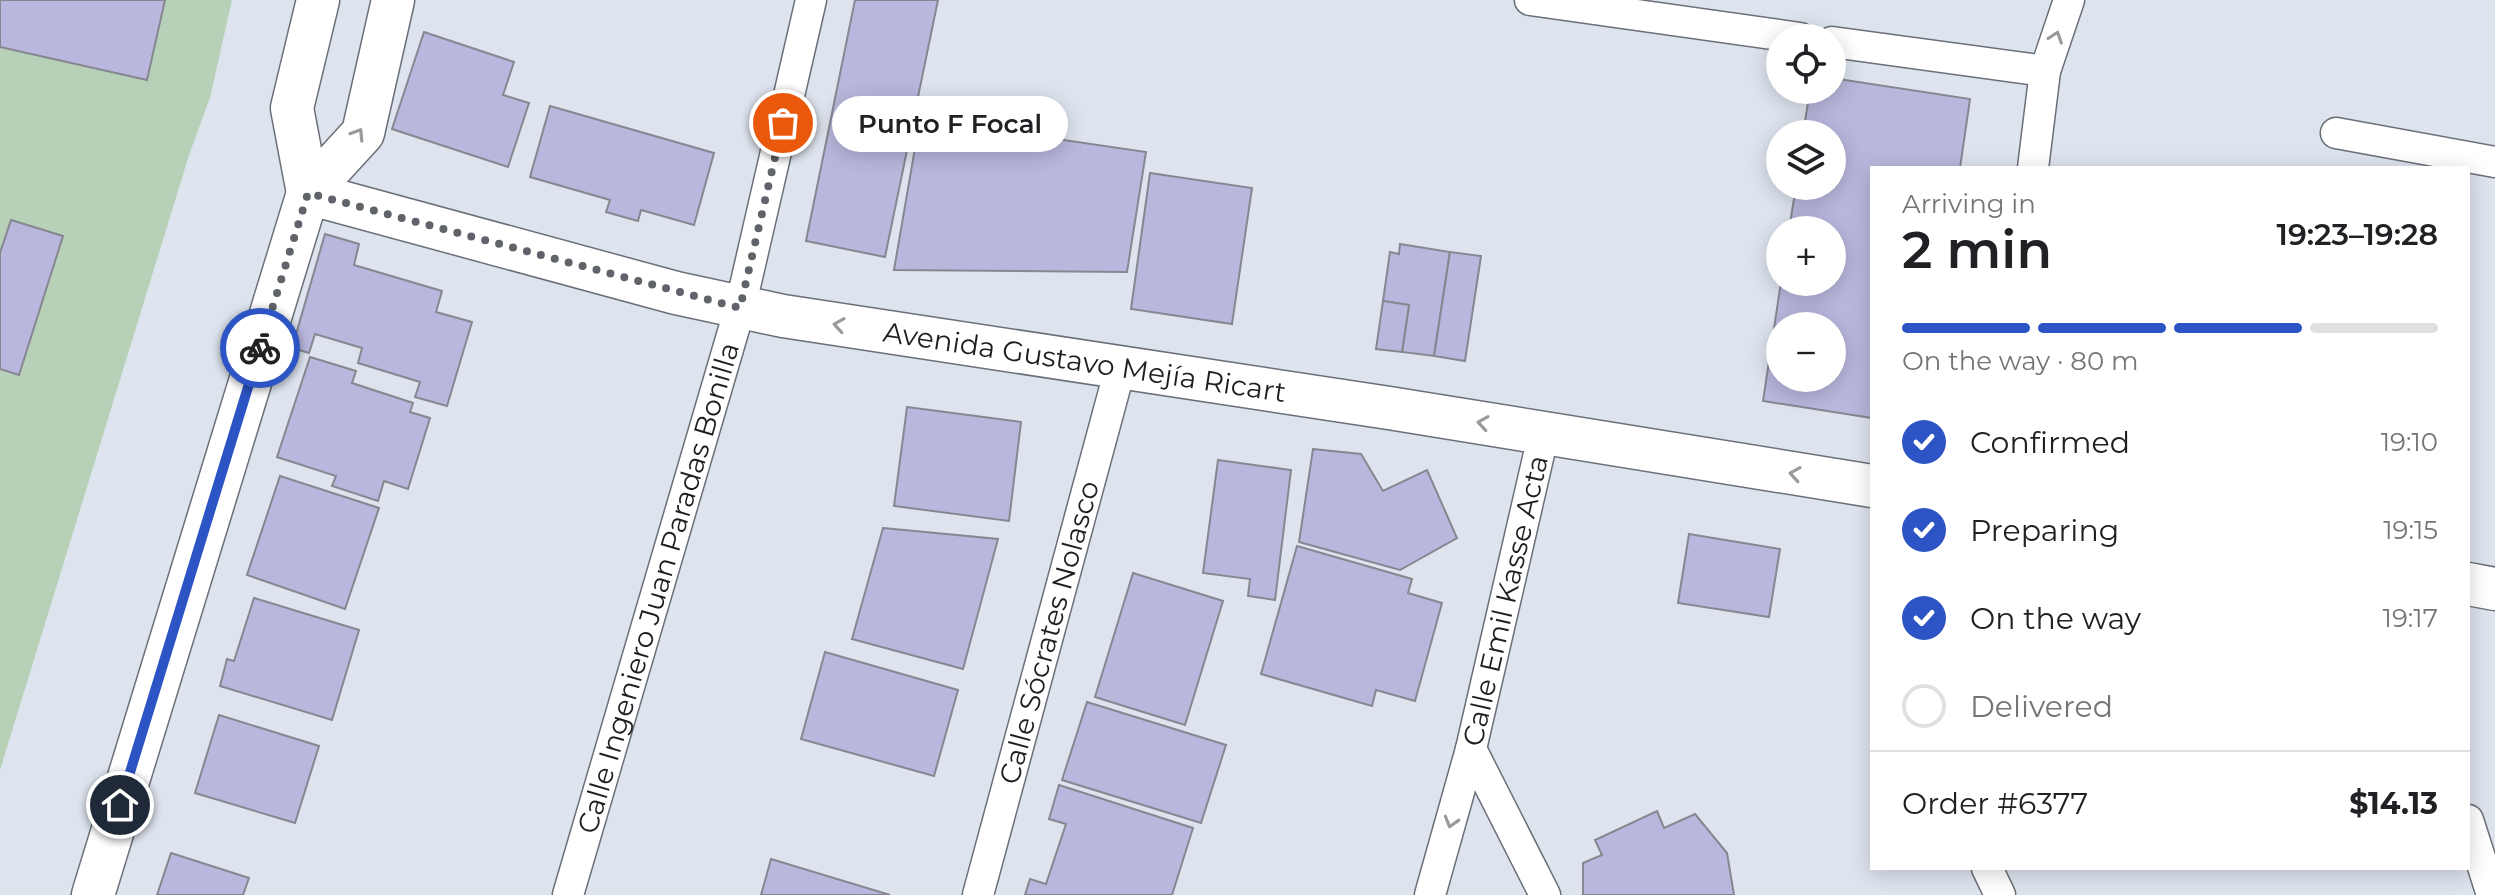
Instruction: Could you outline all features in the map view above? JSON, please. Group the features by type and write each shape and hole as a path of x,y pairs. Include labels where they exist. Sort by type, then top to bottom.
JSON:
{"street":[{"path":"308,193 292,108 318,0"},
{"path":"93,895 308,193 363,133 393,0"},
{"name":"Calle Ingeniero Juan Paradas Bonilla","path":"568,895 740,308 811,0"},
{"path":"1530,0 1766,33"},
{"path":"2033,166 2045,71 2069,0"},
{"path":"1846,44 2045,71"},
{"path":"2336,133 2495,162"},
{"name":"Avenida Gustavo Mejía Ricart","path":"308,193 740,308 1870,486"},
{"name":"Calle Sócrates Nolasco","path":"978,895 1120,369"},
{"name":"Calle Emil Kasse Acta","path":"1544,432 1471,749 1545,895"},
{"path":"2470,584 2495,589"},
{"path":"1430,895 1471,749"},
{"path":"2470,826 2492,895"},
{"path":"1988,870 2000,895"}],"green space":[{"path":"0,0 232,0 210,98 190,152 0,770"}],"building":[{"path":"0,0 165,0 147,80 0,47"},
{"path":"855,0 938,0 885,257 806,241"},
{"path":"424,32 514,62 503,95 529,103 508,167 392,129"},
{"path":"1846,80 1970,99 1960,166 1870,166 1870,418 1763,401 1766,381 1766,392 1846,392 1846,312 1776,312 1779,296 1846,296 1846,216 1791,216 1794,200 1846,200 1846,120 1805,120 1808,104 1846,104"},
{"path":"550,106 714,153 694,225 641,210 638,221 606,212 610,200 530,177"},
{"path":"920,119 1146,152 1127,272 894,270"},
{"path":"1150,173 1252,188 1232,324 1131,309"},
{"path":"11,220 63,236 19,375 0,369 0,253"},
{"path":"325,234 359,244 354,265 442,291 436,312 472,322 447,406 415,397 420,382 358,363 362,348 315,334 309,353 292,348"},
{"path":"1400,244 1450,252 1434,356 1402,352 1409,305 1383,301 1390,252 1399,254"},
{"path":"1450,252 1481,256 1465,361 1434,356"},
{"path":"1383,301 1409,305 1402,352 1376,349"},
{"path":"310,357 356,371 352,383 413,403 410,412 430,418 408,489 384,481 378,501 332,486 336,476 277,457"},
{"path":"907,407 1021,422 1009,521 894,506"},
{"path":"1313,449 1361,454 1383,491 1427,470 1457,538 1400,570 1299,542"},
{"path":"1218,460 1291,470 1275,600 1248,596 1250,579 1203,573"},
{"path":"280,476 379,508 345,609 247,575"},
{"path":"883,528 998,539 963,669 852,639"},
{"path":"1689,534 1780,549 1769,617 1678,603"},
{"path":"1297,546 1412,579 1408,593 1442,603 1415,701 1376,690 1372,706 1261,674"},
{"path":"1133,573 1223,601 1185,725 1095,697"},
{"path":"254,598 359,630 332,720 220,686 227,659 234,661"},
{"path":"825,652 958,690 934,776 801,739"},
{"path":"1087,702 1226,745 1201,823 1062,780"},
{"path":"219,715 319,746 295,823 195,793"},
{"path":"1059,785 1193,828 1172,895 1025,895 1030,879 1046,884 1066,824 1049,819"},
{"path":"1657,811 1664,828 1695,814 1727,853 1734,895 1583,895 1583,863 1602,855 1595,840"},
{"path":"171,853 249,878 243,895 157,895"},
{"path":"771,859 890,895 761,895"}],"way so far":[{"path":"260,348 308,193 740,308 783,123"}],"place":[{"name":"Punto F Focal","path":"783,123"}],"route":[{"path":"120,805 260,348"}]}
